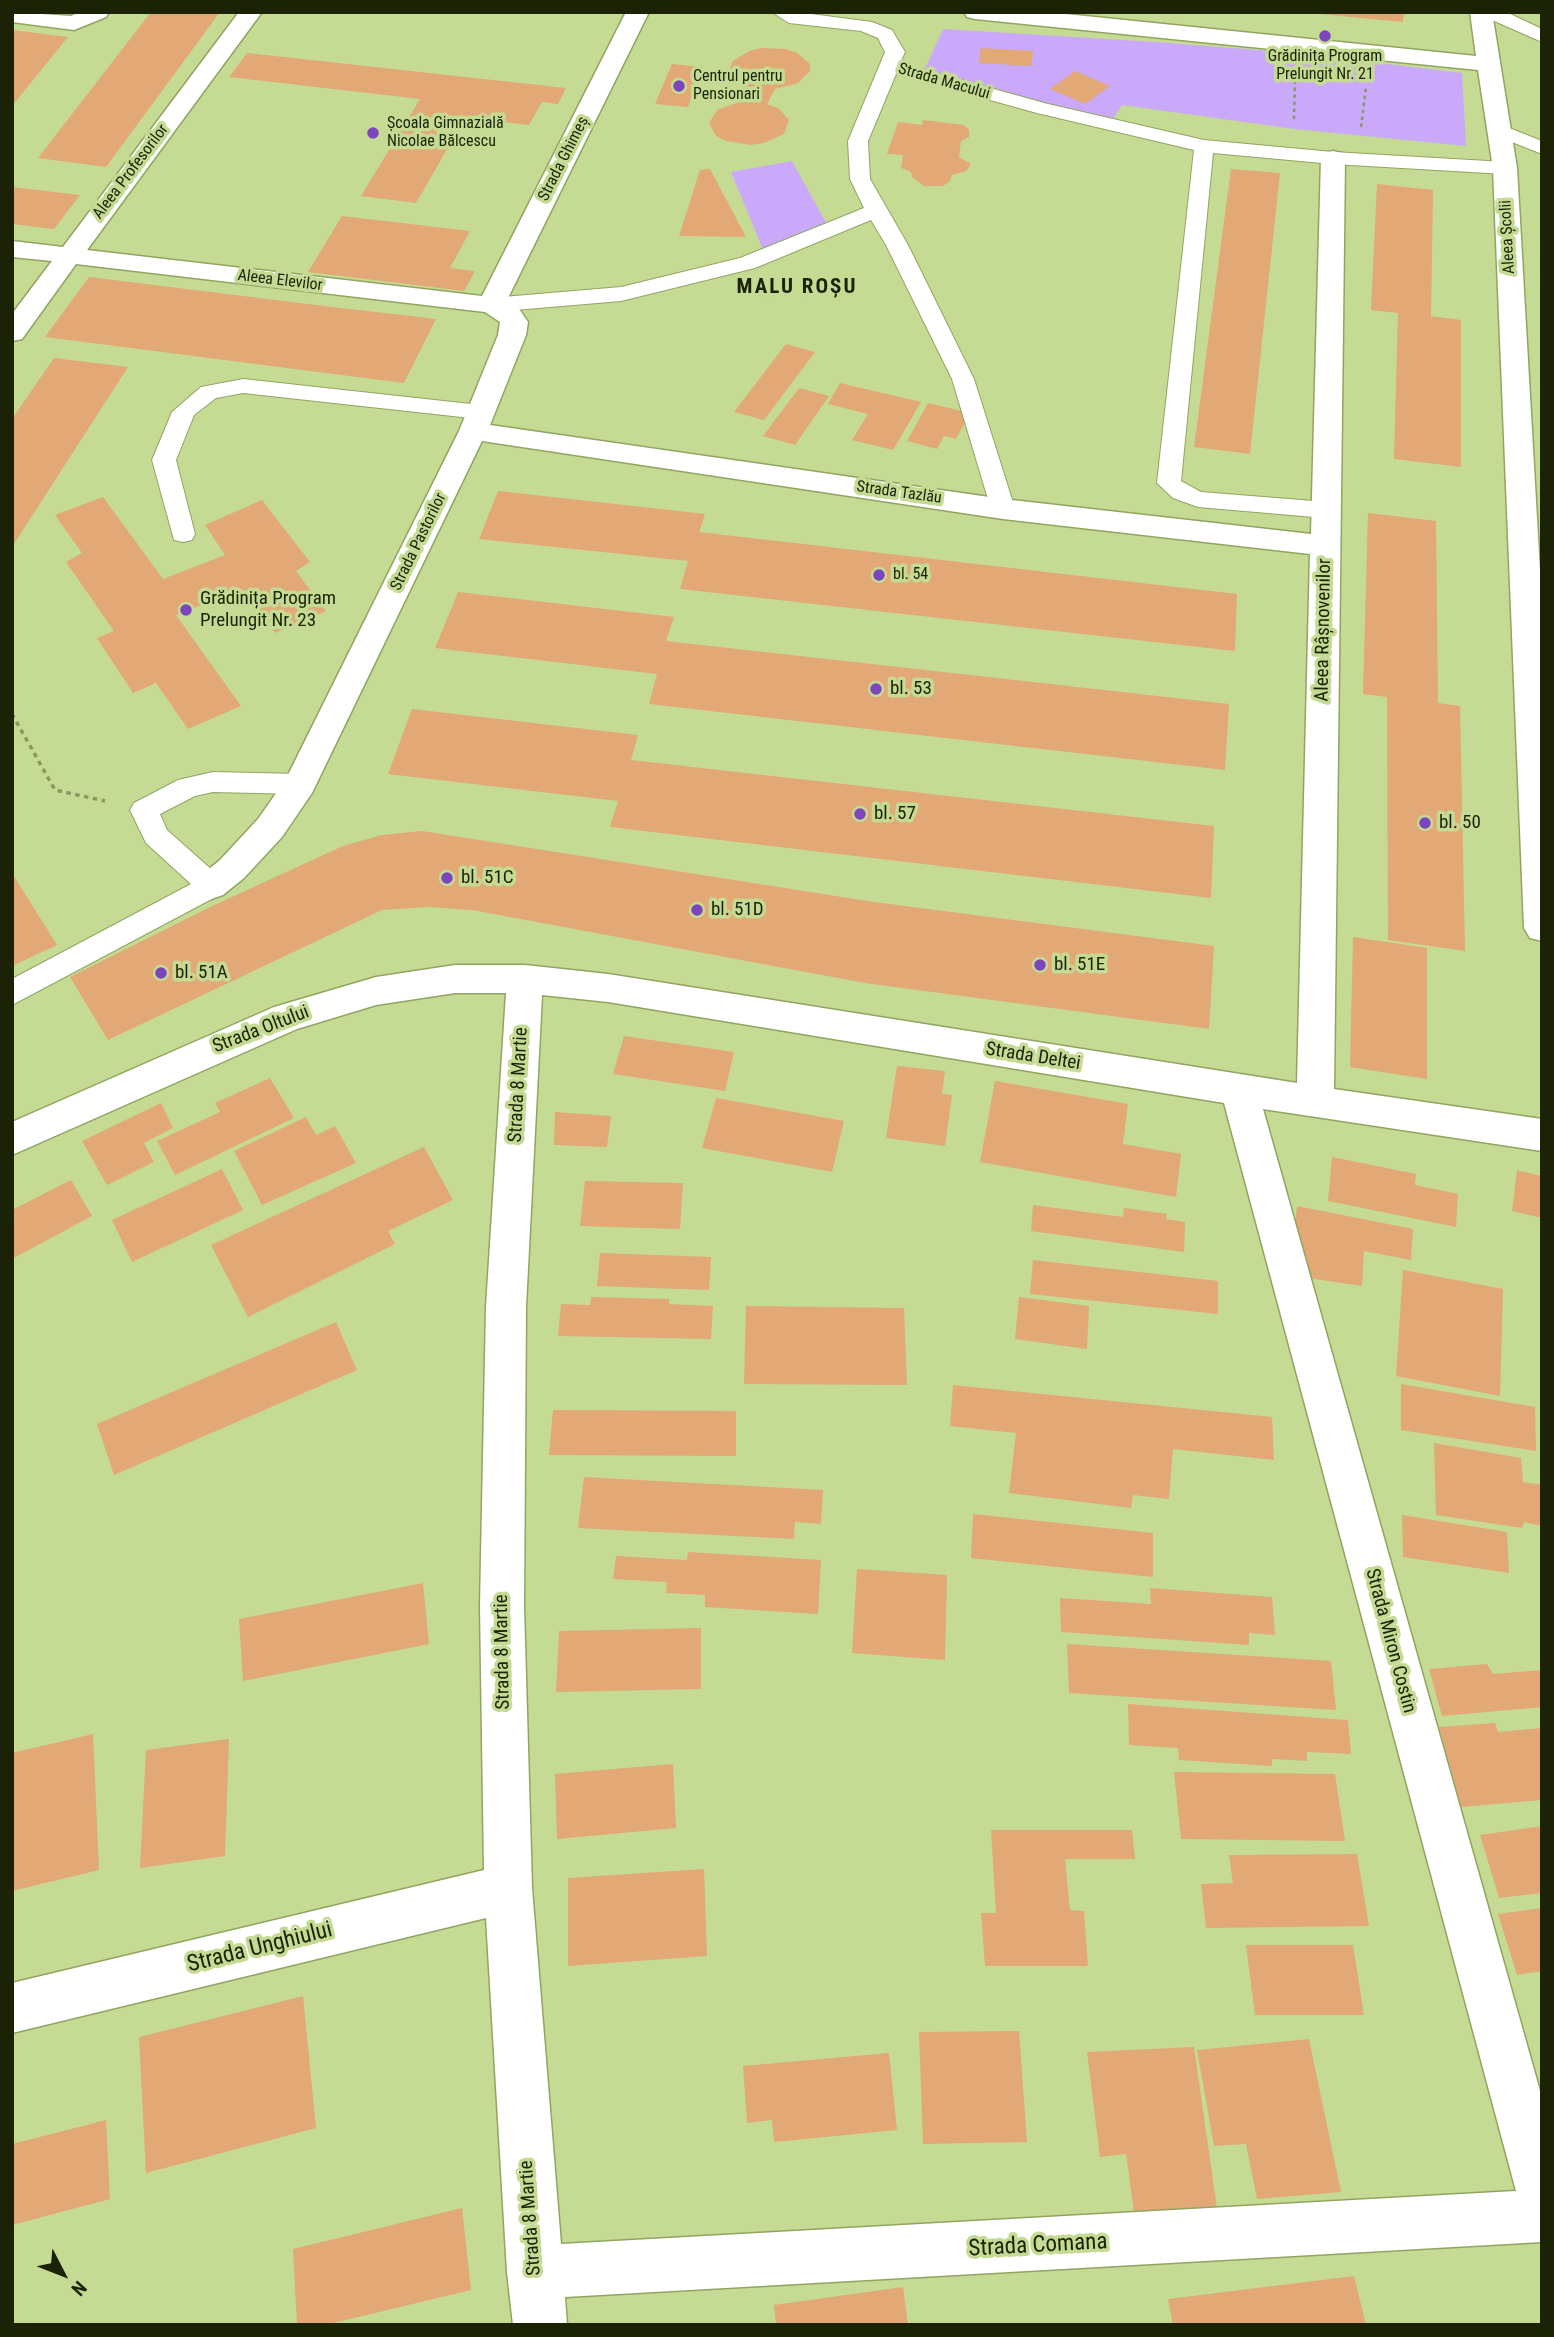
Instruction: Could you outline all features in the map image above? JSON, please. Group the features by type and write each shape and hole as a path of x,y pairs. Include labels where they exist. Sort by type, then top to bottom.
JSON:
{"street":[{"path":"12,15 74,23 98,12"},
{"name":"Aleea Profesorilor","path":"12,333 251,12"},
{"name":"Strada Ghimeș","path":"491,305 638,12"},
{"path":"975,12 1489,64"},
{"name":"Aleea Școlii","path":"1481,12 1505,168 1535,707 1542,928"},
{"name":"Aleea Râșnovenilor","path":"1315,1101 1333,158"},
{"path":"12,249 69,256"},
{"name":"Aleea Elevilor","path":"69,256 491,305"},
{"name":"Strada Pastorilor","path":"211,886 232,869 270,828 300,783 477,421 512,335 514,322 507,312 491,305"},
{"name":"Strada Tazlău","path":"477,421 1003,509 1326,546"},
{"name":"Strada Oltului","path":"12,1139 287,1017 376,991 455,979 525,979"},
{"name":"Strada Deltei","path":"525,979 608,988 1239,1090 1542,1135"},
{"name":"Strada 8 Martie","path":"525,979 506,1307 502,1606 508,1888 534,2273 540,2325"},
{"name":"Strada Miron Costin","path":"1239,1090 1542,2192"},
{"name":"Strada Unghiului","path":"12,2008 508,1888"},
{"name":"Strada Comana","path":"534,2273 1542,2216"}],"lane":[{"path":"781,12 789,17 865,26 885,34 895,52 889,66"},
{"path":"1490,12 1538,37"},
{"name":"Strada Macului","path":"1003,509 962,379 897,245 860,180 858,141 889,66 1044,109 1204,146 1333,158 1505,168"},
{"path":"1499,130 1542,148"},
{"path":"1204,146 1169,483 1181,493 1198,499 1326,510"},
{"path":"491,305 621,294 735,266 876,211"},
{"path":"183,534 164,460 184,412 208,392 243,386 477,421"},
{"path":"211,886 156,836 144,810 188,787 214,782 300,783"},
{"name":"Strada Pastorilor","path":"12,993 211,886"}],"path":[{"path":"1294,129 1295,79"},
{"path":"1360,135 1366,86"},
{"path":"12,714 55,790 144,810"}],"shaded area":[{"path":"943,29 1296,53 1462,73 1466,146 1294,129 1122,105 1111,122 924,71"},
{"path":"792,161 828,226 764,252 731,172"}],"building":[{"path":"151,12 220,12 106,167 38,158"},
{"path":"1320,12 1404,12 1403,22"},
{"path":"12,30 68,37 12,106"},
{"path":"761,48 786,49 797,53 810,64 810,71 798,83 775,89 767,104 778,108 789,120 784,134 764,143 751,145 726,141 716,136 709,123 717,110 739,102 748,85 732,75 730,68 733,61 749,51"},
{"path":"981,48 1033,51 1031,66 979,63"},
{"path":"247,53 566,88 558,104 542,102 529,125 465,118 416,203 361,196 420,99 229,77"},
{"name":"Centrul pentru Pensionari","path":"672,64 703,67 688,107 655,104"},
{"path":"1075,71 1110,86 1085,104 1050,89"},
{"path":"923,120 964,125 969,130 969,137 961,141 959,157 971,164 966,171 952,175 950,181 943,186 924,186 912,177 911,172 901,168 903,155 887,154 898,122 922,125"},
{"path":"710,169 746,237 679,236 700,170"},
{"path":"1231,169 1280,173 1250,454 1194,447"},
{"path":"1377,184 1433,190 1431,316 1461,320 1461,467 1394,459 1398,313 1371,310"},
{"path":"12,187 80,195 54,229 12,224"},
{"path":"342,216 470,231 450,268 475,271 464,291 308,272"},
{"path":"89,277 436,319 404,383 45,337"},
{"path":"786,344 815,352 764,420 734,412"},
{"path":"54,358 128,367 12,547 12,419"},
{"path":"840,383 921,402 893,450 852,440 868,414 828,404"},
{"path":"799,388 829,396 795,445 763,436"},
{"path":"928,403 970,413 956,439 944,436 937,449 907,441"},
{"name":"bl. 54","path":"498,491 705,514 699,532 1237,594 1235,651 680,589 688,561 479,539"},
{"name":"Grădinița Program Prelungit Nr. 23","path":"103,497 163,579 225,555 205,525 262,500 310,562 296,571 326,611 275,633 242,589 176,615 241,706 188,729 156,683 133,693 97,638 114,631 66,562 82,553 55,515"},
{"name":"bl. 50","path":"1368,513 1436,521 1438,703 1460,706 1465,951 1388,940 1387,697 1363,694"},
{"name":"bl. 53","path":"458,592 674,617 666,641 1229,704 1225,770 649,704 657,674 435,648"},
{"name":"bl. 57","path":"412,709 638,735 631,760 1214,826 1211,898 610,827 618,801 388,774"},
{"path":"422,831 874,902 1214,946 1209,1029 865,983 472,910 429,907 382,910 108,1040 70,977 208,908 343,846 382,835"},
{"path":"12,873 57,945 12,966"},
{"path":"1353,937 1427,948 1427,1079 1350,1067"},
{"path":"624,1036 734,1052 725,1091 613,1074"},
{"path":"897,1066 945,1071 942,1094 952,1095 945,1146 886,1138"},
{"path":"270,1078 294,1118 175,1175 157,1141 220,1112 215,1103"},
{"path":"995,1081 1128,1104 1123,1144 1181,1154 1176,1197 980,1162"},
{"path":"716,1098 844,1121 832,1172 702,1148"},
{"path":"161,1103 173,1128 144,1143 154,1162 107,1185 82,1141"},
{"path":"555,1112 611,1116 607,1147 554,1145"},
{"path":"306,1117 316,1135 335,1126 356,1163 262,1205 234,1151"},
{"path":"424,1147 453,1200 388,1231 395,1244 248,1317 211,1245"},
{"path":"1332,1157 1416,1174 1415,1185 1458,1194 1456,1227 1328,1201"},
{"path":"222,1169 243,1210 132,1262 112,1220"},
{"path":"1517,1170 1542,1176 1542,1218 1512,1211"},
{"path":"71,1180 92,1216 12,1259 12,1219 15,1217 12,1210"},
{"path":"585,1181 683,1183 680,1229 580,1226"},
{"path":"1033,1205 1123,1217 1124,1208 1167,1214 1166,1219 1185,1222 1184,1252 1031,1231"},
{"path":"1297,1206 1413,1229 1411,1260 1364,1251 1362,1286 1301,1277 1300,1239 1294,1237"},
{"path":"600,1253 711,1257 709,1290 597,1286"},
{"path":"1033,1260 1218,1281 1218,1314 1030,1294"},
{"path":"1403,1270 1503,1289 1500,1396 1396,1376"},
{"path":"591,1297 669,1299 669,1304 713,1306 711,1339 558,1336 561,1304 590,1305"},
{"path":"1019,1297 1089,1306 1087,1349 1015,1339"},
{"path":"746,1306 904,1308 907,1385 744,1384"},
{"path":"336,1322 357,1370 114,1475 97,1424"},
{"path":"1401,1384 1535,1407 1536,1451 1401,1430"},
{"path":"953,1385 1272,1417 1274,1460 1173,1449 1169,1499 1133,1495 1131,1508 1009,1493 1016,1433 950,1426"},
{"path":"553,1410 736,1411 736,1456 549,1455"},
{"path":"1434,1443 1521,1458 1523,1482 1542,1485 1542,1526 1524,1522 1522,1528 1436,1515"},
{"path":"584,1477 823,1490 821,1524 795,1522 794,1539 578,1528"},
{"path":"973,1514 1153,1533 1153,1577 971,1558"},
{"path":"1402,1515 1507,1532 1509,1573 1403,1557"},
{"path":"688,1552 821,1560 818,1614 705,1607 705,1595 666,1593 667,1582 613,1579 616,1556 687,1560"},
{"path":"857,1569 947,1575 945,1660 852,1653"},
{"path":"423,1583 429,1644 243,1681 239,1619"},
{"path":"1150,1588 1272,1597 1275,1635 1249,1633 1249,1645 1061,1632 1060,1598 1151,1604"},
{"path":"701,1628 701,1689 556,1692 559,1631"},
{"path":"1067,1644 1331,1661 1336,1710 1069,1693"},
{"path":"1487,1664 1493,1674 1542,1670 1542,1707 1442,1716 1429,1669"},
{"path":"1128,1704 1348,1720 1351,1754 1307,1752 1307,1761 1272,1759 1272,1766 1179,1760 1178,1748 1129,1745"},
{"path":"1495,1723 1498,1732 1542,1728 1542,1800 1461,1807 1439,1727"},
{"path":"93,1734 99,1870 12,1891 12,1753"},
{"path":"229,1739 225,1856 140,1868 146,1750"},
{"path":"673,1764 676,1828 557,1839 555,1774"},
{"path":"1174,1772 1335,1774 1345,1841 1181,1839"},
{"path":"1542,1826 1542,1893 1499,1898 1480,1835"},
{"path":"991,1830 1132,1830 1135,1859 1065,1859 1070,1910 1084,1911 1088,1966 985,1966 981,1913 996,1913"},
{"path":"1357,1854 1369,1926 1206,1928 1201,1884 1233,1883 1229,1855"},
{"path":"704,1869 707,1956 568,1966 568,1878"},
{"path":"1542,1908 1542,1971 1517,1975 1498,1914"},
{"path":"1246,1945 1353,1945 1364,2015 1255,2015"},
{"path":"303,1996 316,2128 146,2173 139,2037"},
{"path":"1019,2031 1027,2142 923,2144 919,2032"},
{"path":"1309,2039 1341,2192 1257,2199 1246,2144 1214,2146 1197,2050"},
{"path":"1194,2047 1220,2229 1155,2232 1152,2210 1134,2212 1126,2154 1100,2157 1087,2052"},
{"path":"889,2053 897,2130 774,2142 772,2120 747,2123 743,2066"},
{"path":"106,2120 110,2199 12,2225 12,2144"},
{"path":"462,2208 471,2290 325,2325 297,2325 293,2249"},
{"path":"1354,2276 1366,2325 1173,2325 1168,2299"},
{"path":"903,2287 908,2325 776,2325 774,2305"}],"place":[{"name":"Grădinița Program Prelungit Nr. 21","path":"1325,36"},
{"name":"Centrul pentru Pensionari","path":"679,86"},
{"name":"Școala Gimnazială Nicolae Bălcescu","path":"373,133"},
{"name":"bl. 54","path":"879,575"},
{"name":"Grădinița Program Prelungit Nr. 23","path":"186,610"},
{"name":"bl. 53","path":"876,689"},
{"name":"bl. 57","path":"860,814"},
{"name":"bl. 50","path":"1425,823"},
{"name":"bl. 51C","path":"447,878"},
{"name":"bl. 51D","path":"697,910"},
{"name":"bl. 51E","path":"1040,965"},
{"name":"bl. 51A","path":"161,973"}],"district":[{"name":"MALU ROȘU","path":"797,288"}]}
